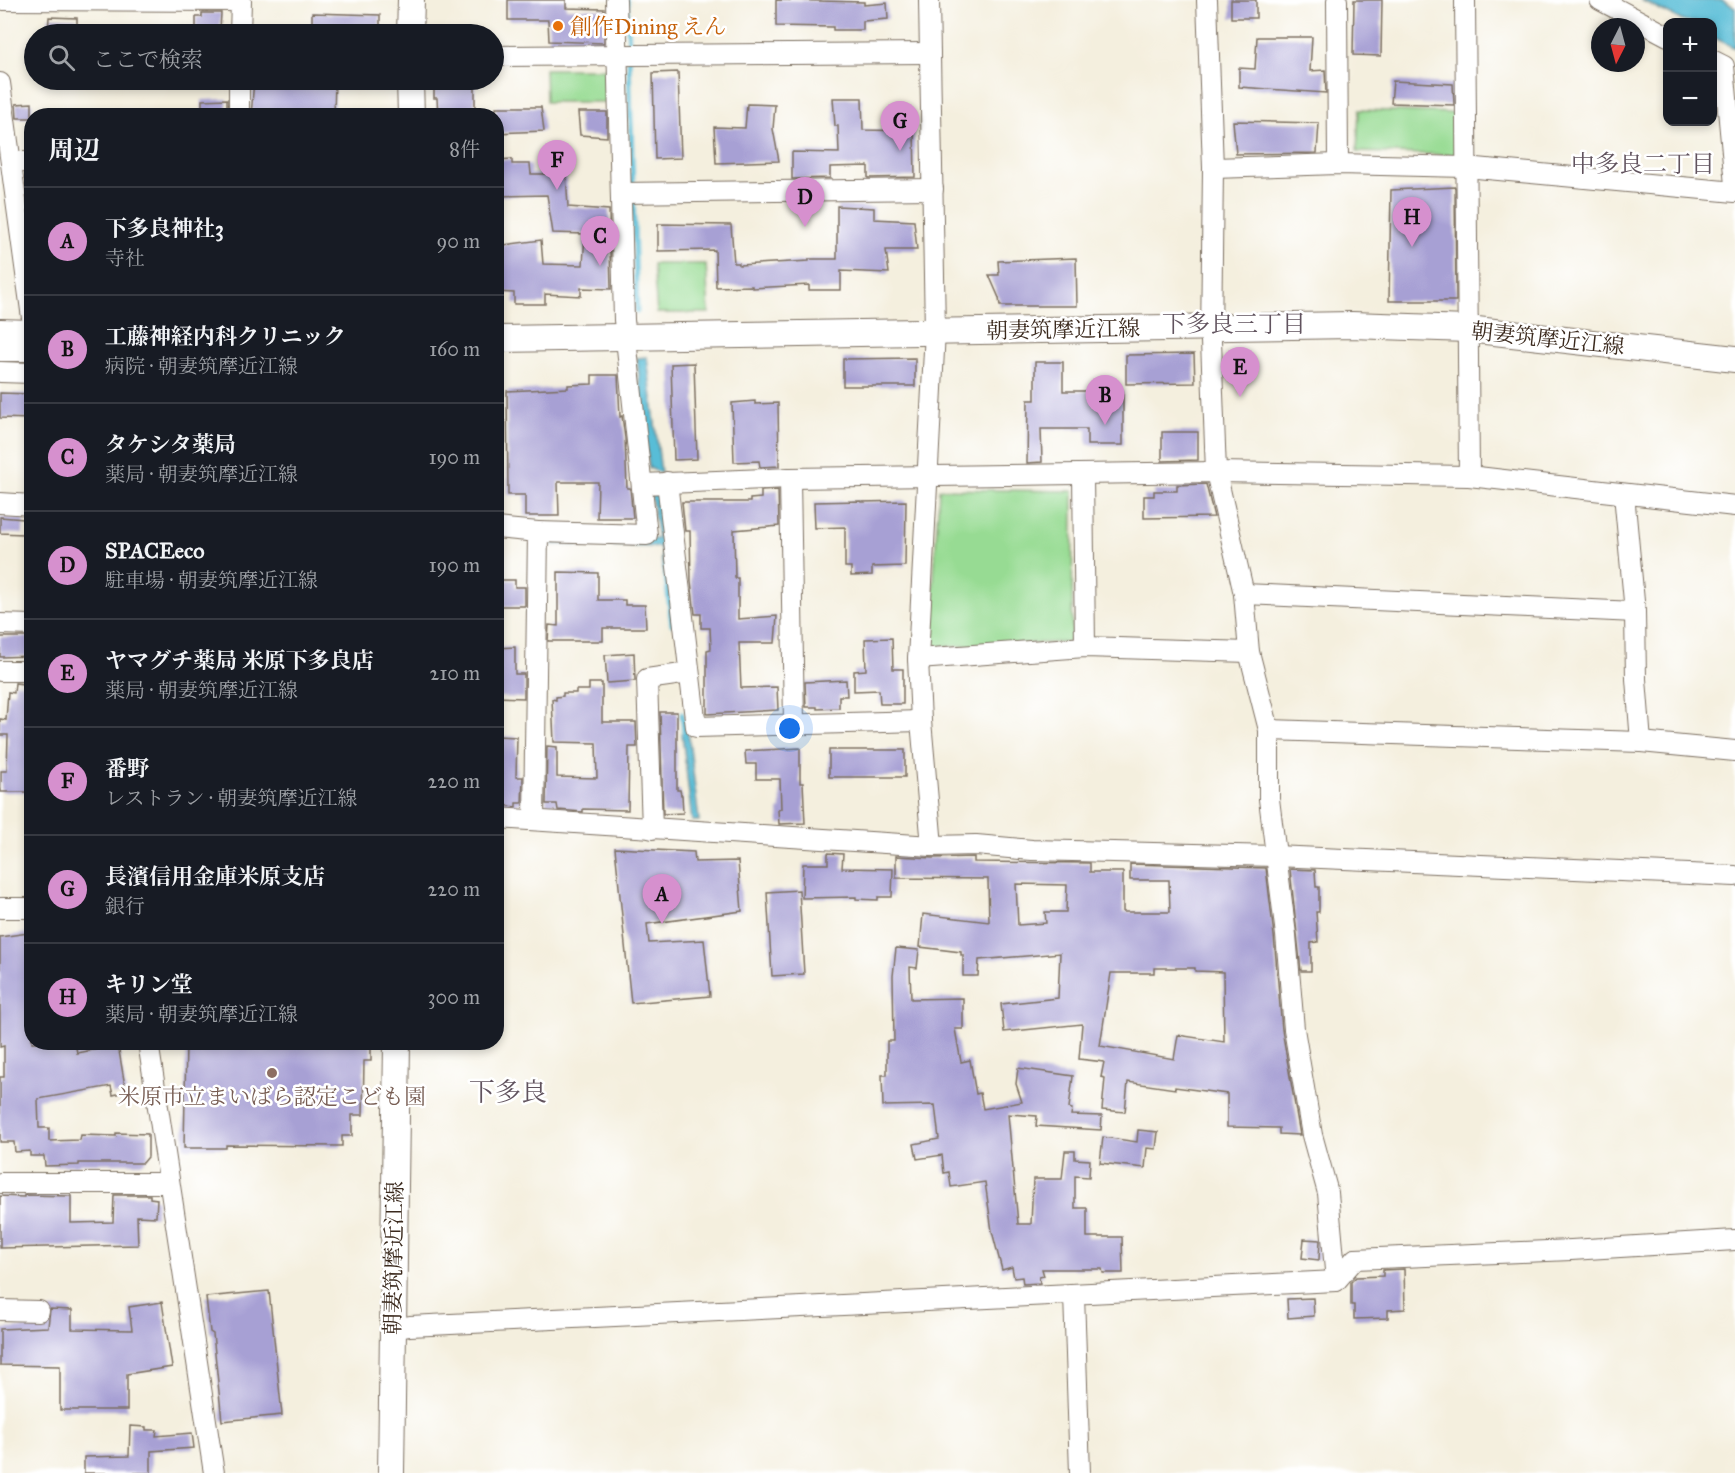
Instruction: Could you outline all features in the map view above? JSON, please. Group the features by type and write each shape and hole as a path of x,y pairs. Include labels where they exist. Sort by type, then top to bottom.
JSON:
{"main road":[{"path":"411,0 411,24"},
{"path":"410,90 411,108"},
{"name":"朝妻筑摩近江線","path":"504,339 1352,325 1468,329 1735,359"},
{"path":"0,348 24,348"},
{"name":"朝妻筑摩近江線","path":"391,1473 398,1050"}],"street":[{"path":"0,0 241,1 240,24"},
{"path":"616,0 626,54 629,193 625,337 655,483 682,674 696,727 921,721"},
{"path":"929,0 935,331 918,659 932,846"},
{"path":"1206,0 1213,168 1212,326 1216,472 1244,594 1249,652 1269,730 1269,799 1286,935 1294,1029 1312,1135 1328,1193 1336,1281"},
{"path":"1337,0 1338,164"},
{"path":"1465,0 1469,476"},
{"path":"1600,0 1663,33"},
{"path":"504,56 930,53"},
{"path":"1717,62 1724,66 1735,184"},
{"path":"0,83 3,121 24,259"},
{"path":"239,90 239,108"},
{"path":"11,162 24,162"},
{"path":"1213,168 1338,164 1466,167 1735,192"},
{"path":"629,193 933,189"},
{"path":"0,329 24,330"},
{"path":"0,372 24,373"},
{"path":"655,483 790,478 1216,472 1469,476 1735,506"},
{"path":"1083,474 1085,647"},
{"path":"790,478 794,724"},
{"path":"504,529 647,535 655,483"},
{"path":"1624,495 1635,612 1636,679 1641,742"},
{"path":"0,503 24,504"},
{"path":"534,820 538,532"},
{"path":"1244,594 1635,612"},
{"path":"0,624 24,625"},
{"path":"918,659 1085,647 1249,652"},
{"path":"0,671 24,670"},
{"path":"652,829 647,679 682,674"},
{"path":"1269,730 1641,742 1735,751"},
{"path":"504,818 932,846 976,845 1032,850 1275,856 1735,876"},
{"path":"0,908 24,908"},
{"path":"149,1050 214,1473"},
{"path":"0,1183 169,1183"},
{"path":"392,1329 410,1326 1336,1281 1355,1259 1735,1240"},
{"path":"1074,1295 1080,1473"},
{"path":"0,1310 39,1311"}],"green space":[{"path":"545,69 607,69 611,102 546,102"},
{"path":"1359,110 1457,113 1456,155 1357,152"},
{"path":"653,264 706,264 709,313 657,313"},
{"path":"939,489 1073,491 1072,642 930,647"}],"water":[{"path":"1641,0 1722,0 1735,7 1735,48 1717,39 1717,18 1677,18"},
{"path":"647,357 661,473 649,468 637,358"},
{"path":"662,488 671,574 663,575 660,547 547,545 552,536 658,539 651,496"},
{"path":"688,732 699,821 692,821 682,733"}],"building":[{"path":"508,0 566,0 566,8 604,9 604,43 549,41 548,20 508,20"},
{"path":"776,0 864,2 864,5 887,3 888,19 863,21 863,30 776,26"},
{"path":"1231,0 1256,0 1256,18 1231,18"},
{"path":"1354,0 1382,0 1381,56 1353,55"},
{"path":"202,13 221,13 220,24 196,24 196,17 202,17"},
{"path":"312,13 380,15 380,24 312,24"},
{"path":"49,17 77,18 77,24 49,24"},
{"path":"1257,37 1312,37 1310,71 1325,70 1326,93 1239,87 1239,68 1255,69"},
{"path":"678,72 681,158 655,159 653,73"},
{"path":"1393,81 1453,84 1454,105 1391,103"},
{"path":"253,90 335,90 334,108 252,108"},
{"path":"434,90 475,90 475,108 438,108 437,98 434,98"},
{"path":"833,98 862,98 863,130 914,131 915,177 868,178 868,166 830,167 830,178 792,179 792,152 839,153 838,126 835,126"},
{"path":"227,99 227,108 202,108 202,100"},
{"path":"32,103 32,108 24,108 24,118 17,118 16,104"},
{"path":"747,104 775,105 773,129 779,161 716,163 714,127 745,128"},
{"path":"541,107 544,131 504,133 504,108 496,108"},
{"path":"578,112 607,112 607,137 580,135"},
{"path":"1233,121 1319,123 1317,153 1236,154"},
{"path":"512,159 512,164 530,164 531,174 566,174 568,207 609,210 611,289 581,288 581,296 545,294 545,304 514,304 514,293 504,292 504,245 541,240 543,264 583,265 585,234 553,233 547,195 504,196 504,160"},
{"path":"1455,187 1456,301 1389,301 1391,190"},
{"path":"837,206 874,208 874,219 914,221 917,250 886,250 889,273 841,271 841,290 809,290 809,285 716,287 715,250 658,251 658,224 731,225 734,263 739,263 739,265 837,259"},
{"path":"1076,258 1077,306 1000,306 989,275 999,275 998,261"},
{"path":"1194,354 1195,383 1126,384 1126,355"},
{"path":"915,358 915,386 843,386 843,359"},
{"path":"1035,362 1063,362 1063,391 1123,391 1123,445 1087,445 1087,429 1041,429 1042,462 1027,463 1028,400 1035,400"},
{"path":"694,363 697,459 674,460 671,364"},
{"path":"592,375 618,375 620,417 622,416 625,438 627,488 630,488 633,518 597,518 598,482 558,482 559,516 525,516 525,495 508,495 507,391 568,388 568,385 592,384"},
{"path":"0,393 24,394 24,419 0,418"},
{"path":"755,401 755,404 778,403 779,466 760,467 759,461 734,462 732,403"},
{"path":"1162,432 1198,432 1198,460 1162,461"},
{"path":"1206,484 1214,517 1144,518 1144,496 1154,496 1154,491 1177,491 1177,485"},
{"path":"778,490 779,526 734,530 735,578 738,578 738,619 777,616 775,643 739,643 741,688 777,687 778,710 707,714 707,650 711,649 710,628 701,628 701,614 695,614 691,581 690,531 685,531 682,502 750,502 750,499 761,498 761,491"},
{"path":"906,501 905,566 872,567 872,575 851,576 851,567 845,567 845,527 815,528 814,502"},
{"path":"0,517 24,519 23,534 0,533"},
{"path":"558,572 598,573 598,600 625,600 625,605 645,605 646,628 603,628 603,641 548,641 549,625 558,626"},
{"path":"504,580 515,580 515,587 525,587 525,606 504,606"},
{"path":"0,637 24,637 24,656 0,657"},
{"path":"892,638 893,669 903,669 903,704 880,704 879,690 854,691 854,671 866,670 865,639"},
{"path":"515,647 515,674 524,674 524,698 504,697 504,648"},
{"path":"634,653 635,681 607,683 605,655"},
{"path":"846,680 847,696 839,696 839,708 806,707 805,682"},
{"path":"15,683 24,684 24,792 1,792 1,771 7,771 8,735 0,735 0,719 6,720 8,692 14,693"},
{"path":"589,683 602,683 602,722 636,722 637,747 629,747 628,810 583,809 583,812 558,810 557,804 546,804 547,746 557,747 557,777 597,778 596,743 554,742 552,699 556,700 556,697 563,696 563,693 589,690"},
{"path":"660,712 677,712 677,790 680,790 682,795 683,813 663,814"},
{"path":"504,736 517,737 516,777 523,777 522,803 516,803 516,807 504,805"},
{"path":"800,748 800,783 803,783 805,823 779,824 780,779 756,779 756,764 746,764 745,751"},
{"path":"829,750 905,750 905,777 829,777"},
{"path":"615,848 694,852 695,862 738,861 742,911 647,924 649,943 704,940 710,996 631,1003"},
{"path":"828,853 843,854 842,868 893,869 892,897 878,897 878,900 856,899 856,897 802,898 803,864 828,864"},
{"path":"896,856 974,857 974,862 1090,863 1090,872 1123,872 1123,912 1170,912 1169,880 1130,880 1130,864 1266,868 1282,1030 1300,1135 1279,1134 1279,1128 1227,1127 1227,1094 1175,1087 1175,1089 1128,1082 1125,1112 1102,1110 1105,1078 1101,1077 1104,1062 1079,1059 1082,1024 1004,1032 1001,1004 1058,998 1060,953 979,960 978,976 963,976 961,952 920,947 923,914 989,922 988,879 896,878","holes":["1016,884 1067,885 1066,912 1045,912 1046,923 1018,925","1154,968 1195,968 1195,971 1223,972 1224,1042 1178,1035 1174,1059 1100,1046 1111,973 1154,973"]},
{"path":"1290,869 1315,870 1316,887 1319,887 1319,912 1316,912 1318,942 1311,943 1311,971 1301,971"},
{"path":"799,890 804,974 772,976 767,892"},
{"path":"24,934 24,1050 76,1050 77,1053 92,1050 119,1050 126,1092 113,1095 111,1086 38,1099 39,1128 49,1128 49,1141 80,1140 81,1135 148,1134 148,1157 143,1163 79,1163 79,1165 45,1166 44,1156 30,1156 30,1151 15,1152 14,1142 0,1142 0,1077 4,1077 4,1046 0,1047 0,937"},
{"path":"896,948 919,950 917,968 910,967 911,999 963,998 963,1029 955,1029 961,1062 970,1060 976,1094 980,1093 983,1109 1022,1102 1016,1084 1018,1068 1073,1076 1069,1108 1072,1109 1071,1115 1102,1116 1101,1130 1036,1126 1037,1116 1008,1114 1018,1224 1031,1224 1033,1179 1062,1179 1065,1151 1075,1151 1075,1159 1090,1160 1089,1177 1075,1176 1075,1208 1087,1208 1087,1237 1122,1237 1123,1273 1103,1273 1102,1269 1042,1269 1044,1276 1039,1277 1040,1283 1023,1284 1022,1277 1014,1278 1012,1267 1002,1270 992,1231 985,1182 951,1187 949,1172 944,1173 942,1155 917,1159 914,1144 939,1139 935,1105 883,1106 882,1075 887,1075 887,1041 894,1041 893,976"},
{"path":"186,1050 371,1050 371,1061 364,1061 363,1115 352,1115 352,1136 342,1136 342,1146 226,1145 226,1148 184,1148"},
{"path":"1138,1130 1158,1132 1156,1149 1147,1148 1145,1168 1100,1163 1103,1137 1137,1142"},
{"path":"24,1195 71,1196 71,1223 113,1222 114,1195 150,1195 150,1198 157,1199 156,1217 137,1216 138,1245 0,1248 0,1196 24,1197"},
{"path":"1304,1239 1320,1240 1319,1260 1302,1258"},
{"path":"1404,1269 1405,1309 1388,1310 1388,1318 1354,1319 1354,1305 1351,1305 1351,1282 1356,1277 1383,1276 1383,1270"},
{"path":"269,1291 282,1415 222,1421 213,1334 210,1332 206,1297"},
{"path":"1313,1298 1314,1316 1288,1318 1287,1299"},
{"path":"162,1302 172,1367 127,1374 127,1410 60,1410 60,1366 0,1365 0,1329 48,1327 50,1309 72,1310 72,1329 132,1330 129,1307"},
{"path":"130,1426 157,1430 156,1436 192,1433 194,1448 151,1451 151,1473 84,1473 84,1457 129,1456"}],"waterway":[{"path":"627,0 629,50"},
{"path":"629,59 633,188"},
{"path":"633,197 637,312"},
{"path":"665,568 672,624"},
{"path":"682,714 685,737"}],"place":[{"name":"創作Dining えん","path":"558,26"},
{"name":"長濱信用金庫米原支店","path":"900,151"},
{"name":"番野","path":"557,190"},
{"name":"SPACEeco","path":"805,227"},
{"name":"キリン堂","path":"1412,247"},
{"name":"タケシタ薬局","path":"600,266"},
{"name":"ヤマグチ薬局 米原下多良店","path":"1240,397"},
{"name":"工藤神経内科クリニック","path":"1105,425"},
{"name":"下多良神社3","path":"662,924"},
{"name":"米原市立まいばら認定こども園","path":"272,1073"}],"district":[{"name":"中多良二丁目","path":"1643,164"},
{"name":"下多良三丁目","path":"1234,324"},
{"name":"下多良","path":"508,1092"}]}
